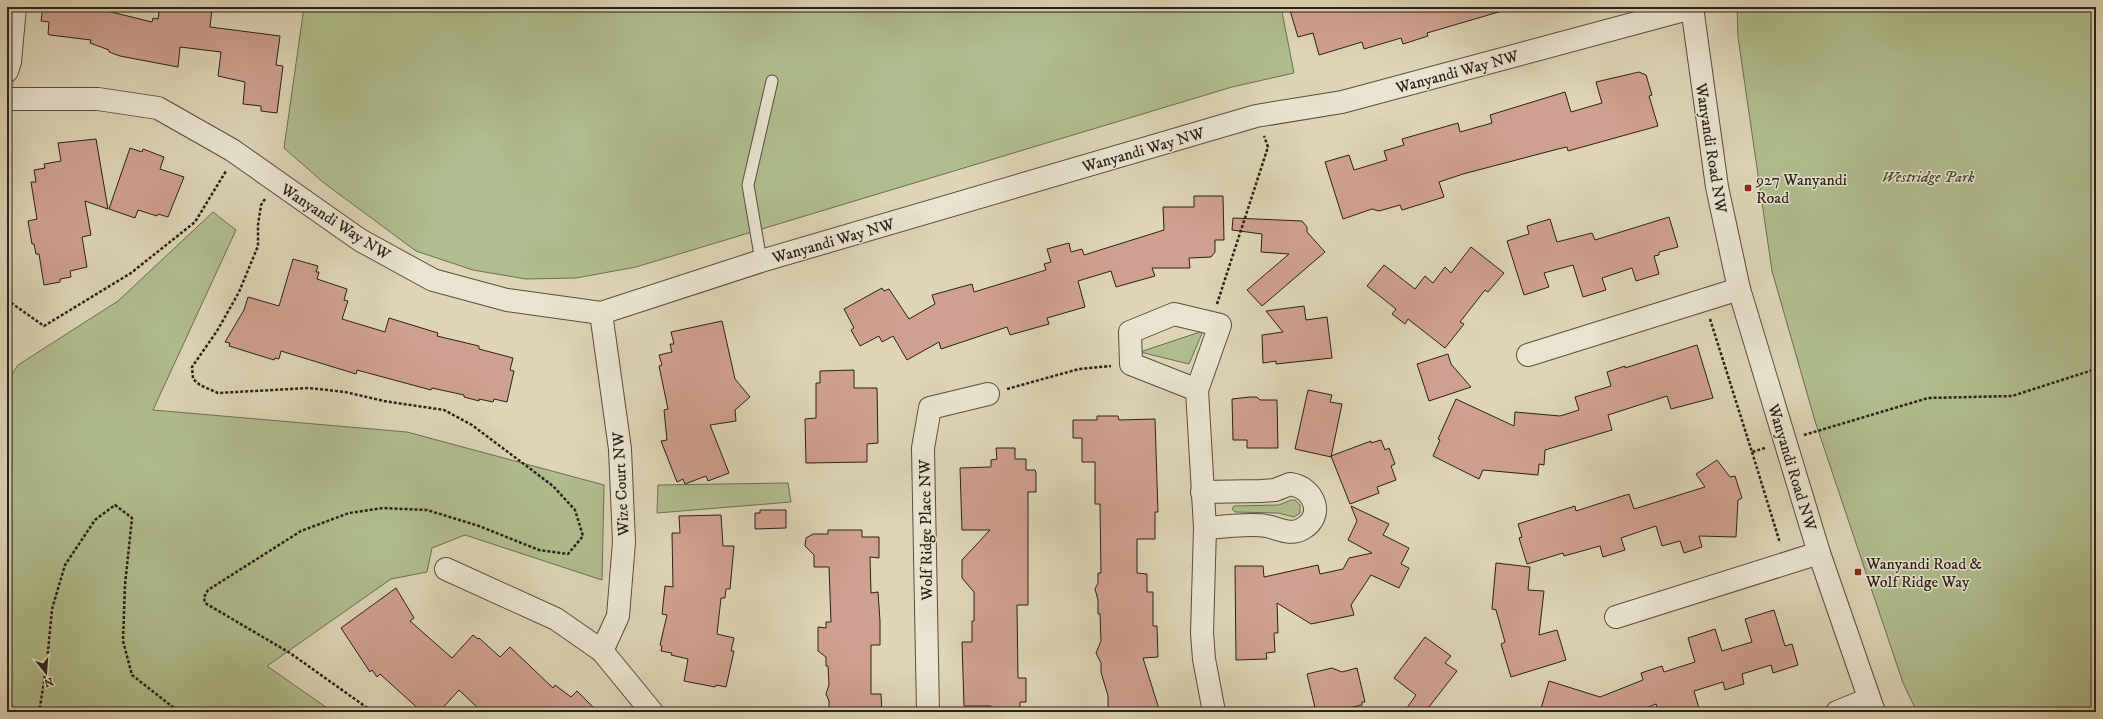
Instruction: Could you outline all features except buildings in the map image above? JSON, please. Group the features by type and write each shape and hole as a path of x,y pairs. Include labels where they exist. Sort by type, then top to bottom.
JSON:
{"street":[{"path":"7,72 10,62 15,7"},
{"name":"Wanyandi Way NW","path":"7,99 98,99 158,108 232,150 360,240 434,280 507,300 601,314 761,261 1256,116 1342,102 1692,7"},
{"name":"Wanyandi Road NW","path":"1692,7 1717,187 1739,289 1819,553 1871,705"},
{"path":"1528,355 1739,289"},
{"name":"Wize Court NW","path":"601,314 620,449 624,542 618,616 602,651"},
{"path":"1197,390 1131,364 1130,332 1174,314 1220,325 1197,390 1205,528 1202,633 1204,658 1214,712"},
{"name":"Wolf Ridge Place NW","path":"928,712 923,448 930,408 988,394"},
{"path":"1202,492 1275,490 1290,484 1306,489 1315,503 1312,518 1302,529 1295,532 1287,532 1264,526 1205,528"},
{"path":"1616,617 1819,553"},
{"path":"446,569 556,619 602,651 652,712"},
{"path":"1836,712 1871,705"}],"lane":[{"path":"761,261 748,185 772,81"}],"path":[{"path":"1220,325 1217,304 1268,147 1256,116"},
{"path":"7,300 44,326 131,273 195,222 228,169"},
{"path":"265,199 261,205 258,225 258,246 239,292 217,331 192,367 193,379 200,385 218,393 309,388 345,392 384,401 444,410 472,425 553,486 575,510 583,536 568,554 539,550 479,526 427,510 382,508 349,513 301,531 208,590 204,597 205,603 290,653 373,712"},
{"path":"1704,299 1787,563"},
{"path":"988,394 1079,369 1131,364"},
{"path":"1752,452 1928,398 2012,396 2096,369"},
{"path":"36,712 40,707 47,662 52,609 65,565 95,520 115,505 132,518 125,585 123,641 132,675 179,712"}],"green space":[{"path":"304,7 1281,7 1294,73 1232,87 636,267 576,278 526,279 473,270 416,251 324,183 284,148"},
{"name":"Westridge Park","path":"1737,7 2096,7 2096,712 1917,712 1903,683 1815,421 1772,271 1738,37"},
{"path":"213,212 236,230 153,410 407,432 604,485 602,580 465,535 432,548 427,572 391,579 267,666 333,712 7,712 7,382 18,365 118,301"},
{"path":"1203,331 1189,364 1140,352"},
{"path":"788,483 791,502 657,513 658,485"},
{"path":"1295,500 1300,505 1300,513 1294,517 1278,513 1235,512 1232,509 1234,506 1279,505"}],"place":[{"name":"927 Wanyandi Road","path":"1748,188"},
{"name":"Wanyandi Road & Wolf Ridge Way","path":"1858,572"}]}
